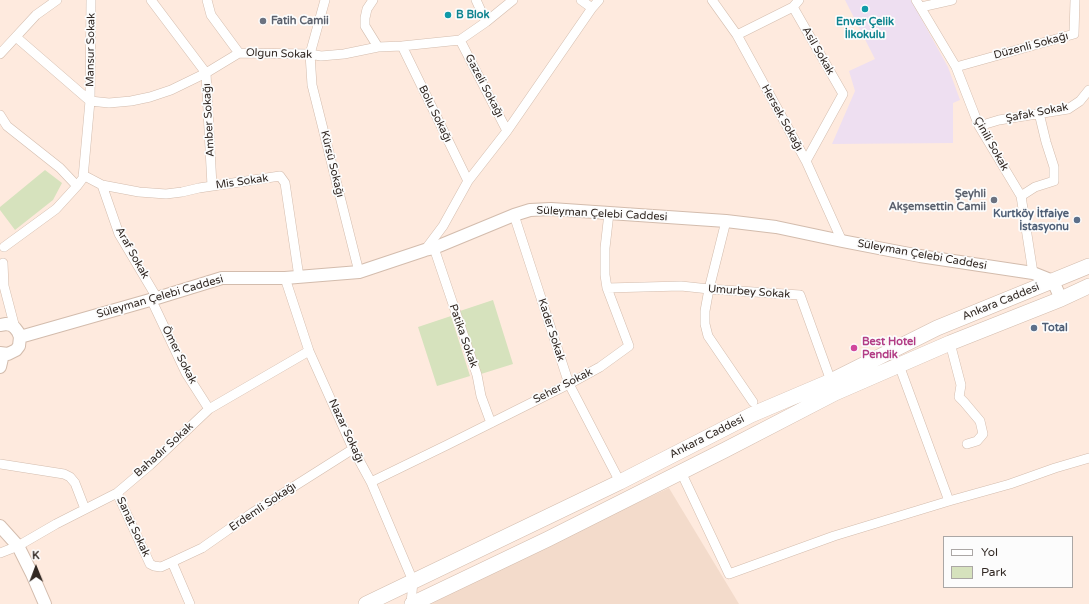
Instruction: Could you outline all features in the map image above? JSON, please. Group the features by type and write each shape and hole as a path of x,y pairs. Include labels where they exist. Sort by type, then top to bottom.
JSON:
{"main road":[{"name":"Ankara Caddesi","path":"366,604 620,482 751,415 831,381 937,328 1089,266"},
{"name":"Ankara Caddesi","path":"411,604 548,539 835,393 950,343 1061,299 1089,286"}],"street":[{"path":"0,54 36,15 57,0"},
{"name":"Mansur Sokak","path":"83,175 90,101 91,0"},
{"name":"Amber Sokağı","path":"151,0 206,73 212,186"},
{"path":"207,0 211,15 239,53"},
{"name":"Kürsü Sokağı","path":"325,0 310,54 312,85 360,272"},
{"path":"373,0 367,9 365,26 378,47"},
{"path":"476,0 486,22"},
{"name":"Olgun Sokak","path":"90,101 109,103 131,101 150,97 170,90 206,73 239,53 310,54 321,56 344,54 378,47 460,40 486,22 513,0"},
{"path":"581,0 592,8"},
{"path":"430,249 468,181 507,131 599,0"},
{"name":"Hersek Sokağı","path":"712,0 737,35 806,161 842,241"},
{"path":"918,3 952,0"},
{"name":"Düzenli Sokağı","path":"956,67 1074,34 1074,0"},
{"name":"Çinili Sokak","path":"918,3 956,67 979,126 1022,196 1033,273"},
{"path":"737,35 796,4"},
{"name":"Asil Sokak","path":"796,4 843,94 806,161"},
{"path":"16,37 90,101"},
{"name":"Gazeli Sokağı","path":"460,40 507,131"},
{"name":"Bolu Sokağı","path":"402,46 468,181"},
{"name":"Şafak Sokak","path":"979,126 999,120 1068,109 1080,101 1089,90"},
{"path":"1022,196 1035,187 1054,181 1054,167 1039,113"},
{"path":"0,115 7,126 60,168 77,186"},
{"path":"0,367 2,354 8,354 16,350 20,342 4,286 2,264 6,260 7,252 2,245 56,209 77,186 83,178 83,175"},
{"name":"Mis Sokak","path":"83,175 102,185 139,192 166,194 280,176 285,182 299,277"},
{"name":"Araf Sokak","path":"102,185 119,234 154,298"},
{"name":"Süleyman Çelebi Caddesi","path":"18,332 154,298 222,278 285,278 360,272 430,249 530,210 551,209 726,221 776,227 920,256 1033,273 1053,281"},
{"name":"Seher Sokak","path":"371,482 569,384 600,367 629,346 607,288 605,276 605,248 609,213"},
{"name":"Kader Sokak","path":"514,215 569,384 620,482"},
{"path":"726,221 709,290 705,311 706,324 708,336 753,402"},
{"name":"Patika Sokak","path":"430,249 477,375 481,396 492,423"},
{"name":"Nazar Sokağı","path":"285,278 309,351 353,449 371,482 413,582"},
{"name":"Ankara Caddesi","path":"1053,281 1061,299"},
{"name":"Umurbey Sokak","path":"607,288 681,286 709,290 800,295 831,381"},
{"name":"Ömer Sokak","path":"154,298 186,373 209,409"},
{"path":"0,325 11,325 18,332"},
{"path":"950,343 961,384 959,397 980,420 983,434 977,441 967,444"},
{"name":"Bahadır Sokak","path":"0,553 18,546 117,492 150,464 209,409 309,351"},
{"path":"899,365 949,501"},
{"name":"Erdemli Sokağı","path":"172,562 202,548 252,513 353,449"},
{"path":"680,472 729,574 834,536 1010,484 1089,458"},
{"path":"0,464 64,474 70,477 75,483 86,509"},
{"name":"Sanat Sokak","path":"117,492 150,564 161,567 172,562"},
{"path":"0,526 18,546 45,604"},
{"path":"172,562 190,604"},
{"path":"411,604 413,582"}],"shaded area":[{"path":"845,0 911,0 948,67 960,100 953,103 953,143 832,144 855,91 849,71 875,59"},
{"path":"669,488 739,604 420,604"}],"green space":[{"path":"45,170 62,183 53,200 15,230 0,210 0,207"},
{"path":"493,300 513,364 481,374 460,311"},
{"path":"451,316 470,376 437,386 418,327"}],"place":[{"name":"Enver Çelik İlkokulu","path":"865,9"},
{"name":"B Blok","path":"448,15"},
{"name":"Fatih Camii","path":"263,21"},
{"name":"Şeyhli Akşemsettin Camii","path":"994,200"},
{"name":"Kurtköy İtfaiye İstasyonu","path":"1077,220"},
{"name":"Total","path":"1034,328"},
{"name":"Best Hotel Pendik","path":"854,348"}]}
